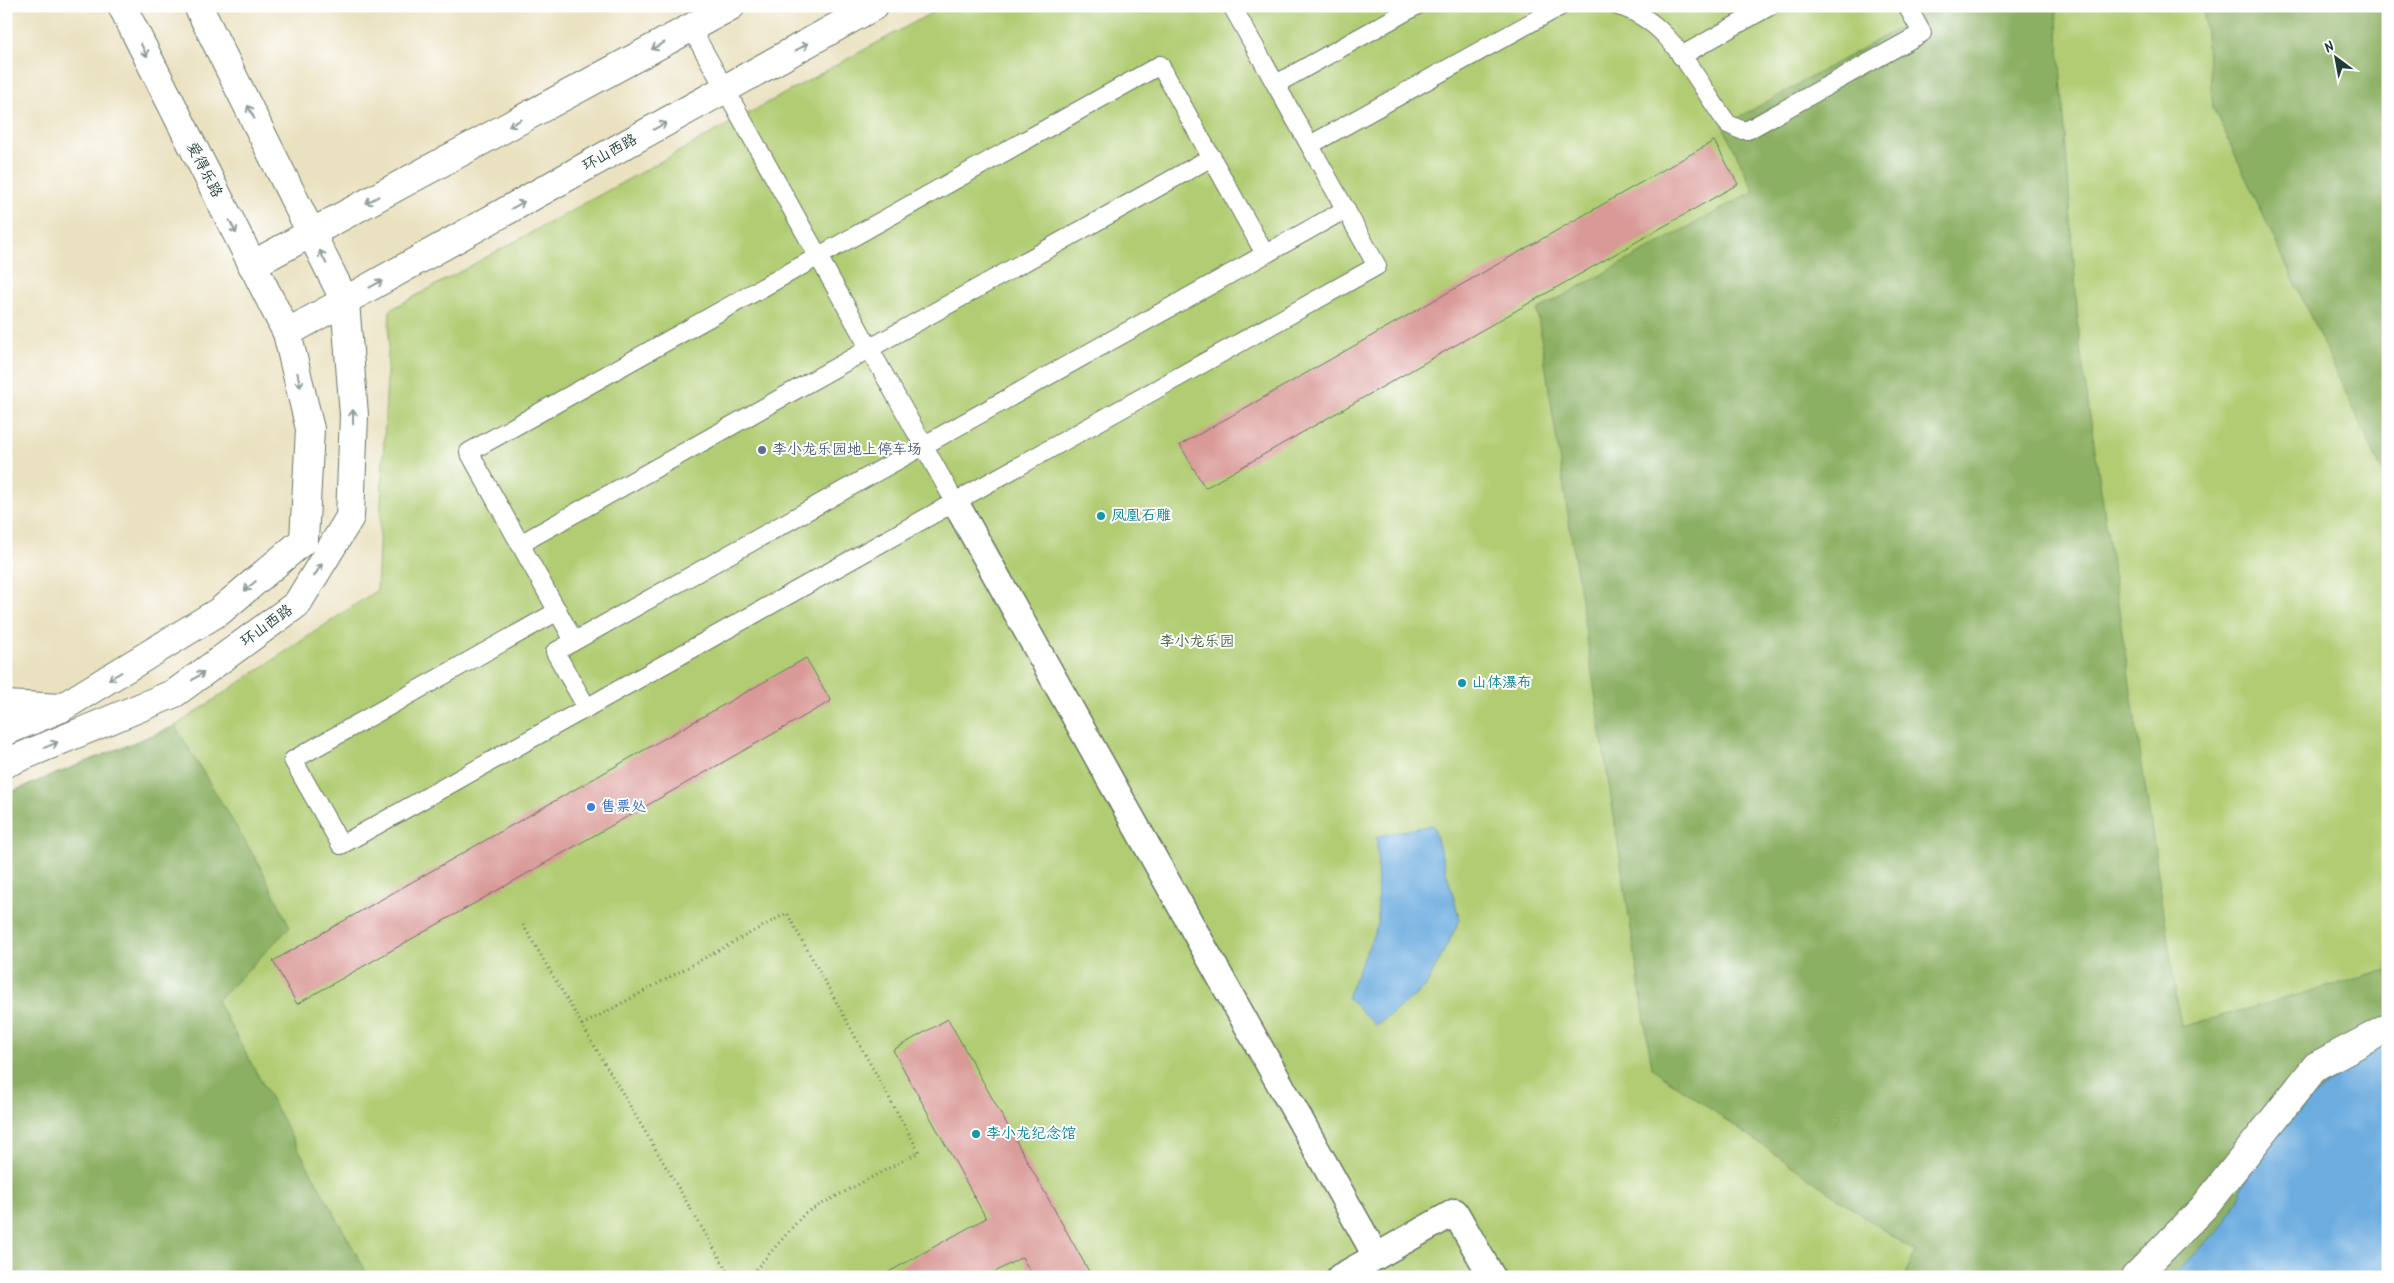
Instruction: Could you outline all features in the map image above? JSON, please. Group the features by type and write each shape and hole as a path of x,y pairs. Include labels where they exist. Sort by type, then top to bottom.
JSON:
{"street":[{"name":"爱得乐路","path":"122,6 287,333"},
{"path":"198,6 346,300"},
{"path":"252,265 731,6"},
{"name":"环山西路","path":"287,333 874,6"},
{"name":"环山西路","path":"6,763 175,693 297,604 350,517 354,414 346,300"},
{"path":"6,731 61,708 220,611 304,540 310,429 287,333"},
{"path":"955,502 1376,1256"},
{"path":"6,705 61,708"},
{"path":"2135,1277 2204,1208 2316,1066 2388,1028"},
{"path":"1340,1277 1455,1212 1492,1277"}],"lane":[{"path":"558,611 293,760 341,845 1377,266 1232,6"},
{"path":"1276,84 1416,6"},
{"path":"1310,145 1561,6"},
{"path":"1618,6 1642,17 1659,29 1681,56 1728,124 1741,130 1748,130 1922,33 1907,6"},
{"path":"1681,56 1770,6"},
{"path":"691,28 955,502"},
{"path":"574,641 469,452 818,256 1160,65 1266,254"},
{"path":"520,544 1212,157"},
{"path":"586,708 555,652 1346,209"}],"path":[{"path":"582,1025 787,913 919,1152 805,1213 749,1277"},
{"path":"523,925 731,1277"}],"green space":[{"name":"李小龙乐园","path":"944,6 2388,6 2388,1277 6,1277 6,794 175,726 377,590 390,310"},
{"path":"1939,6 2056,6 2080,349 2181,1027 2388,970 2388,1042 2256,1160 2226,1222 2173,1277 1904,1277 1915,1252 1652,1068 1537,310 1754,191 1723,126"},
{"path":"2203,6 2388,6 2388,483 2213,107"},
{"path":"175,726 260,866 290,927 217,1001 369,1277 6,1277 6,794"}],"water":[{"path":"1433,825 1460,920 1425,988 1376,1026 1347,997 1378,924 1377,836"},
{"path":"2388,1042 2388,1277 2173,1277 2226,1222 2256,1160 2310,1099 2375,1044"}],"building":[{"path":"1714,141 1738,184 1205,488 1180,445"},
{"path":"806,658 831,701 297,1004 273,961"},
{"name":"李小龙纪念馆","path":"948,1019 1092,1277 1033,1277 1022,1257 986,1277 880,1277 986,1218 893,1050"}],"place":[{"name":"李小龙乐园地上停车场","path":"762,450"},
{"name":"凤凰石雕","path":"1101,516"},
{"name":"山体瀑布","path":"1462,683"},
{"name":"售票处","path":"591,807"},
{"name":"李小龙纪念馆","path":"976,1134"}]}
